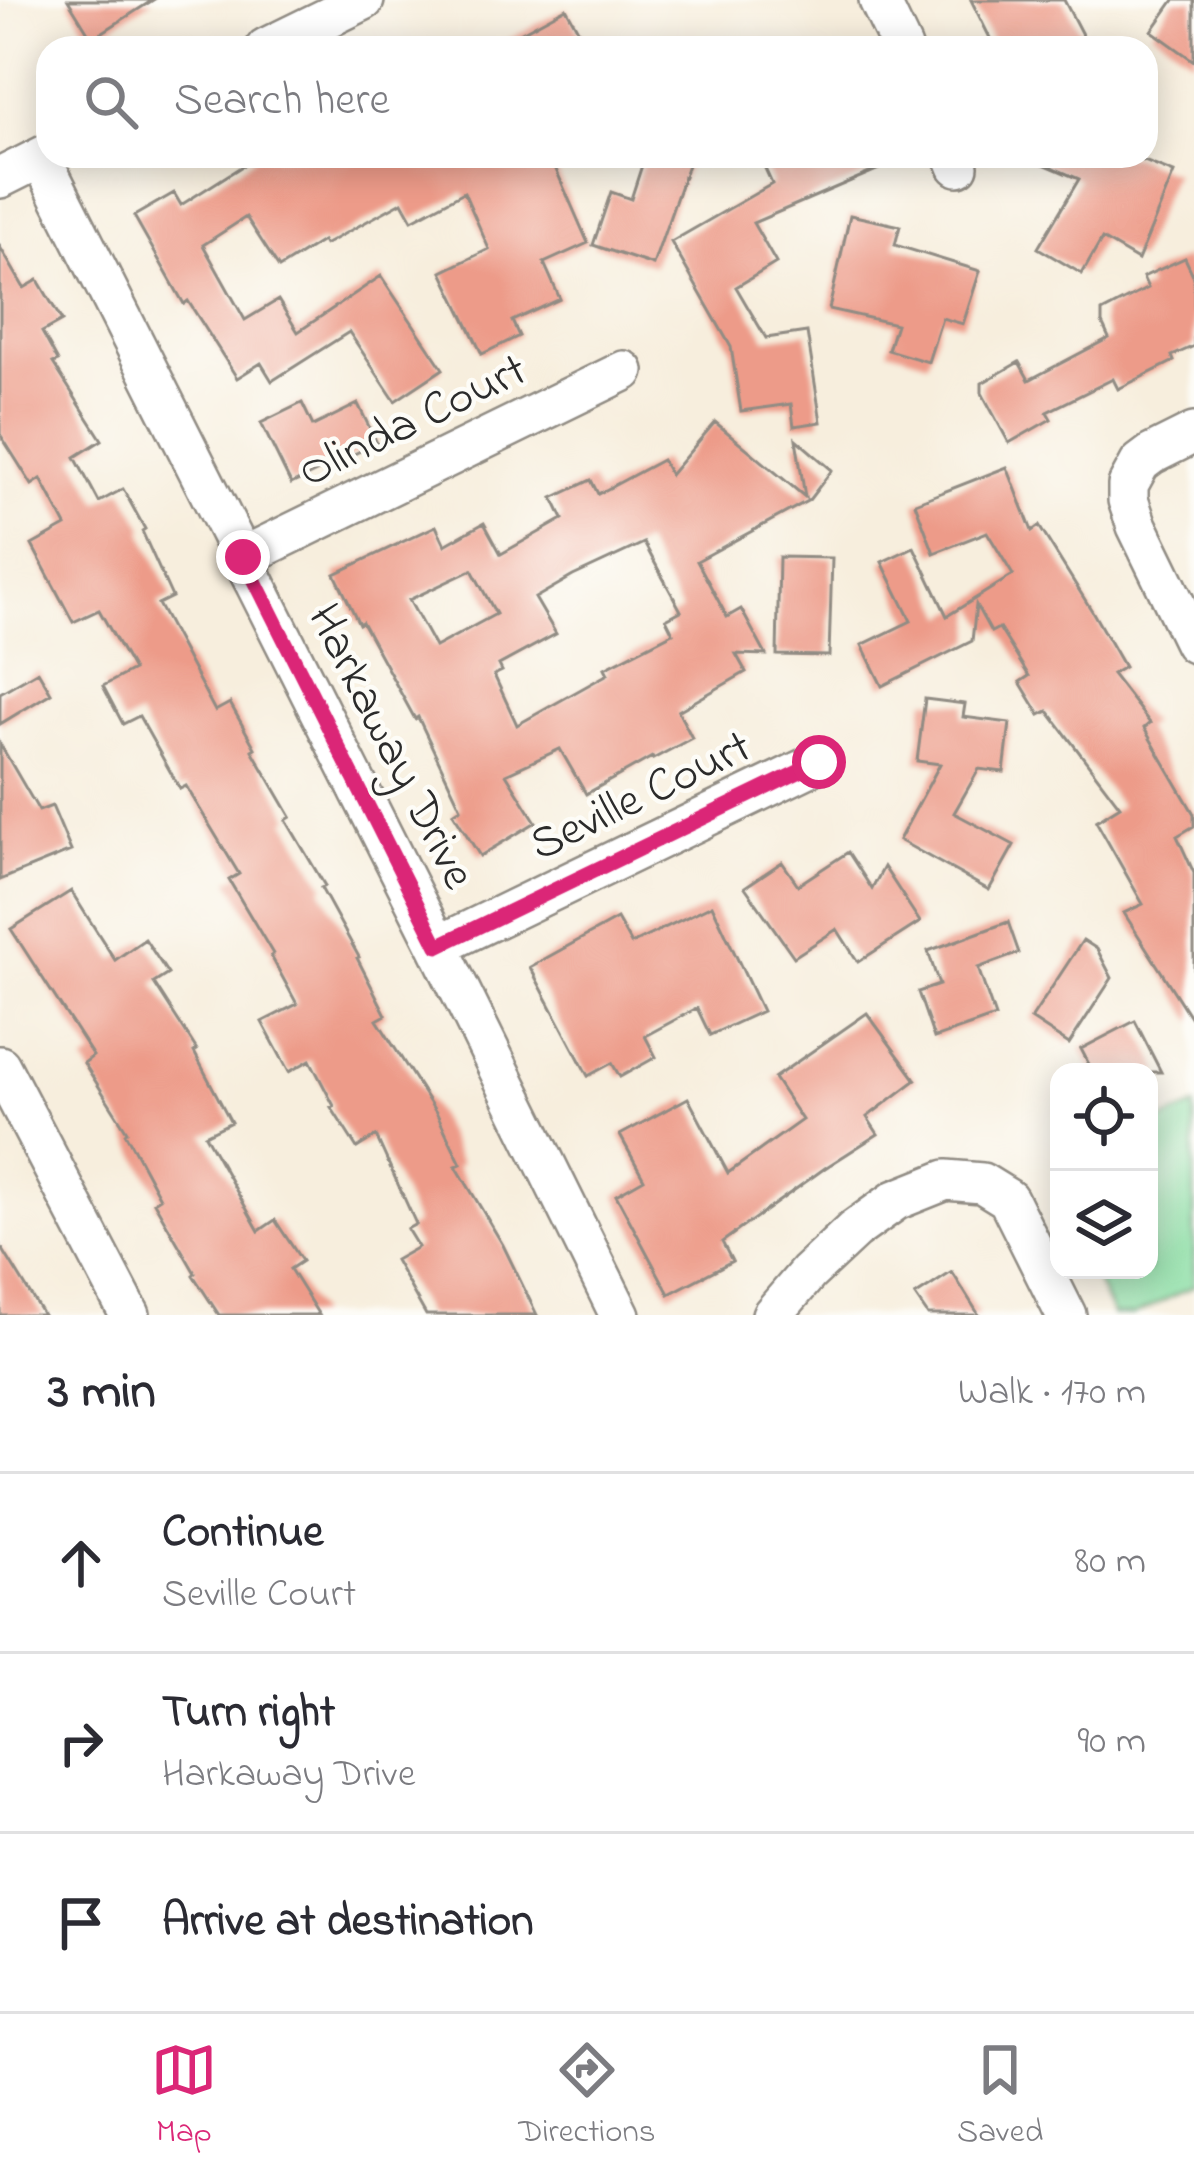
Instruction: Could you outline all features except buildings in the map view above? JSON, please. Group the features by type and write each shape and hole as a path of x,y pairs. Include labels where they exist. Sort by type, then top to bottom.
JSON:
{"street":[{"path":"290,36 363,0"},
{"path":"879,0 896,36"},
{"path":"0,178 36,160"},
{"name":"Harkaway Drive","path":"51,168 620,1315"},
{"name":"Olinda Court","path":"243,557 624,371"},
{"path":"1194,433 1140,463 1128,485 1128,500 1136,526 1194,643"},
{"name":"Seville Court","path":"438,946 819,762"},
{"path":"0,1066 130,1315"},
{"path":"772,1315 854,1230 896,1200 946,1180 982,1183 1009,1198 1066,1315"}],"green space":[{"path":"1194,1106 1194,1286 1133,1315 1113,1315 1095,1279 1158,1279 1158,1123"}],"route":[{"path":"243,557 438,946 819,762"}]}
